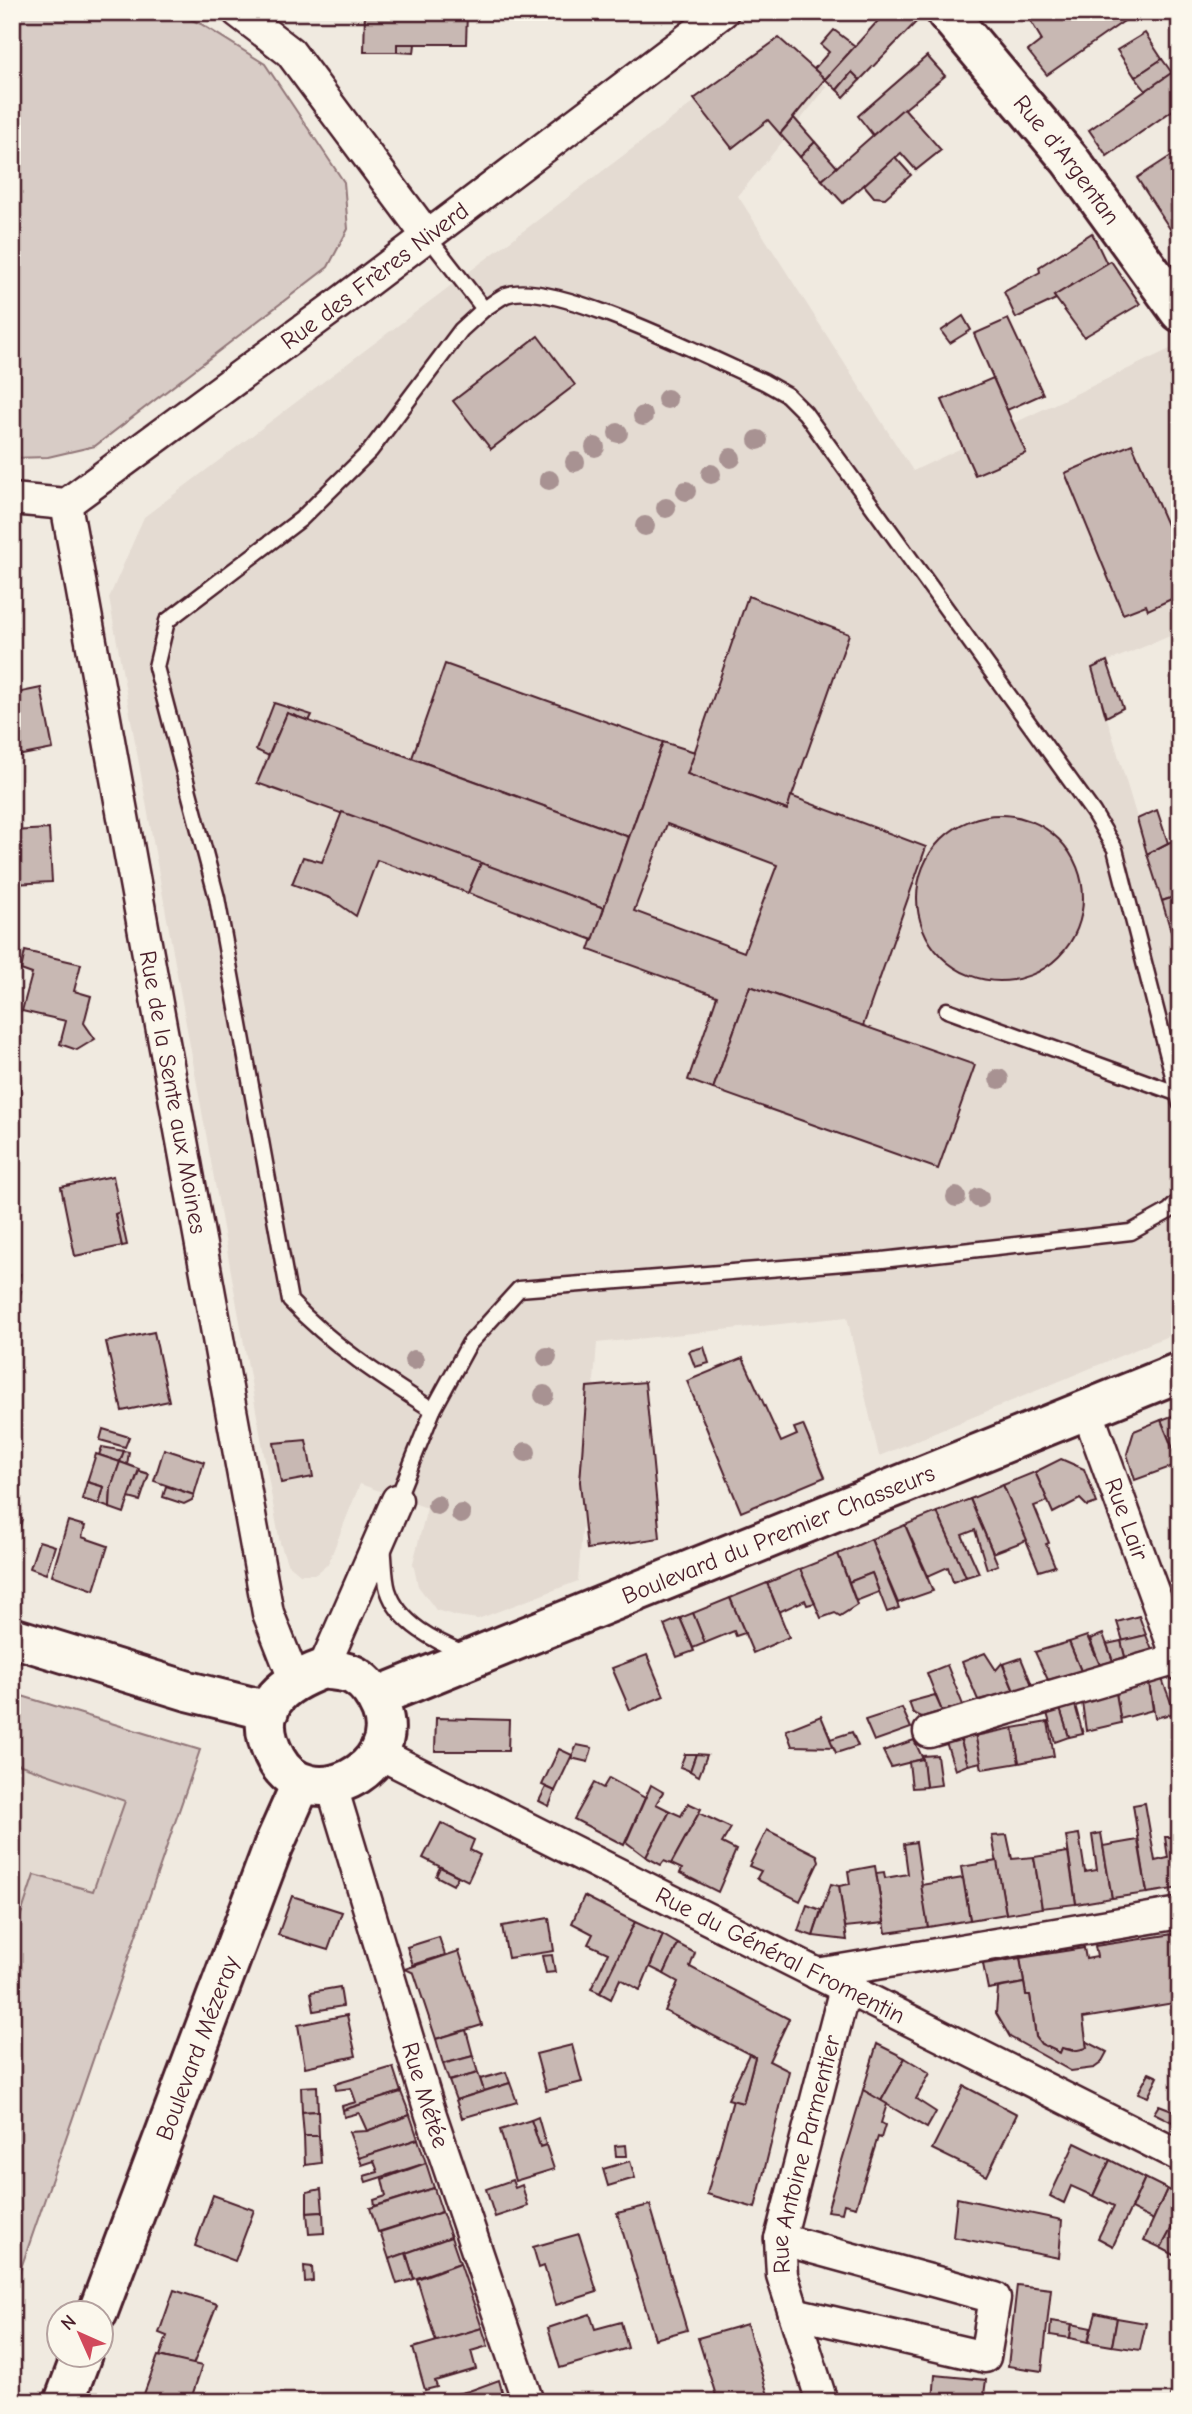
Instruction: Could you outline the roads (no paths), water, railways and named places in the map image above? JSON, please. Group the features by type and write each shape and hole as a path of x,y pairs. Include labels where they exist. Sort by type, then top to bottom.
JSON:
{"main road":[{"name":"Rue d'Argentan","path":"946,12 1070,160 1180,312"},
{"name":"Boulevard du Premier Chasseurs","path":"376,1697 1180,1372"},
{"path":"12,1637 188,1691 269,1711"},
{"path":"309,1674 355,1676 376,1697 386,1723 380,1754 358,1776 316,1785 279,1765 266,1741 269,1711 277,1692 309,1674"},
{"name":"Boulevard Mézeray","path":"103,2298 274,1847 316,1785"},
{"path":"64,2402 77,2368"}],"street":[{"path":"238,12 290,52 428,237"},
{"name":"Rue des Frères Niverd","path":"66,504 428,237 723,12"},
{"path":"12,499 66,504"},
{"name":"Rue de la Sente aux Moines","path":"66,504 245,1475 268,1613 309,1674"},
{"name":"Rue Lair","path":"1087,1410 1179,1662"},
{"path":"309,1674 382,1538 397,1500"},
{"path":"929,1732 1179,1662"},
{"name":"Rue du Général Fromentin","path":"380,1754 1180,2156"},
{"name":"Rue Métée","path":"316,1785 528,2402"},
{"path":"817,1974 1180,1913"},
{"name":"Rue Antoine Parmentier","path":"822,2402 782,2275 780,2239 845,1988"},
{"path":"780,2239 995,2298 985,2357 794,2313"}],"lane":[{"path":"428,237 484,309"},
{"path":"433,1410 366,1368 322,1334 290,1301 217,898 156,667 167,621 301,519 370,451 461,330 484,309 508,294 559,296 607,313 764,382 787,395 805,412 1093,812 1115,849 1178,1098"},
{"path":"947,1010 1178,1098"},
{"path":"397,1500 433,1410 469,1344 519,1289 882,1261 1131,1232 1169,1211 1180,1200"},
{"path":"382,1538 388,1590 402,1615 436,1641 477,1658"}]}
